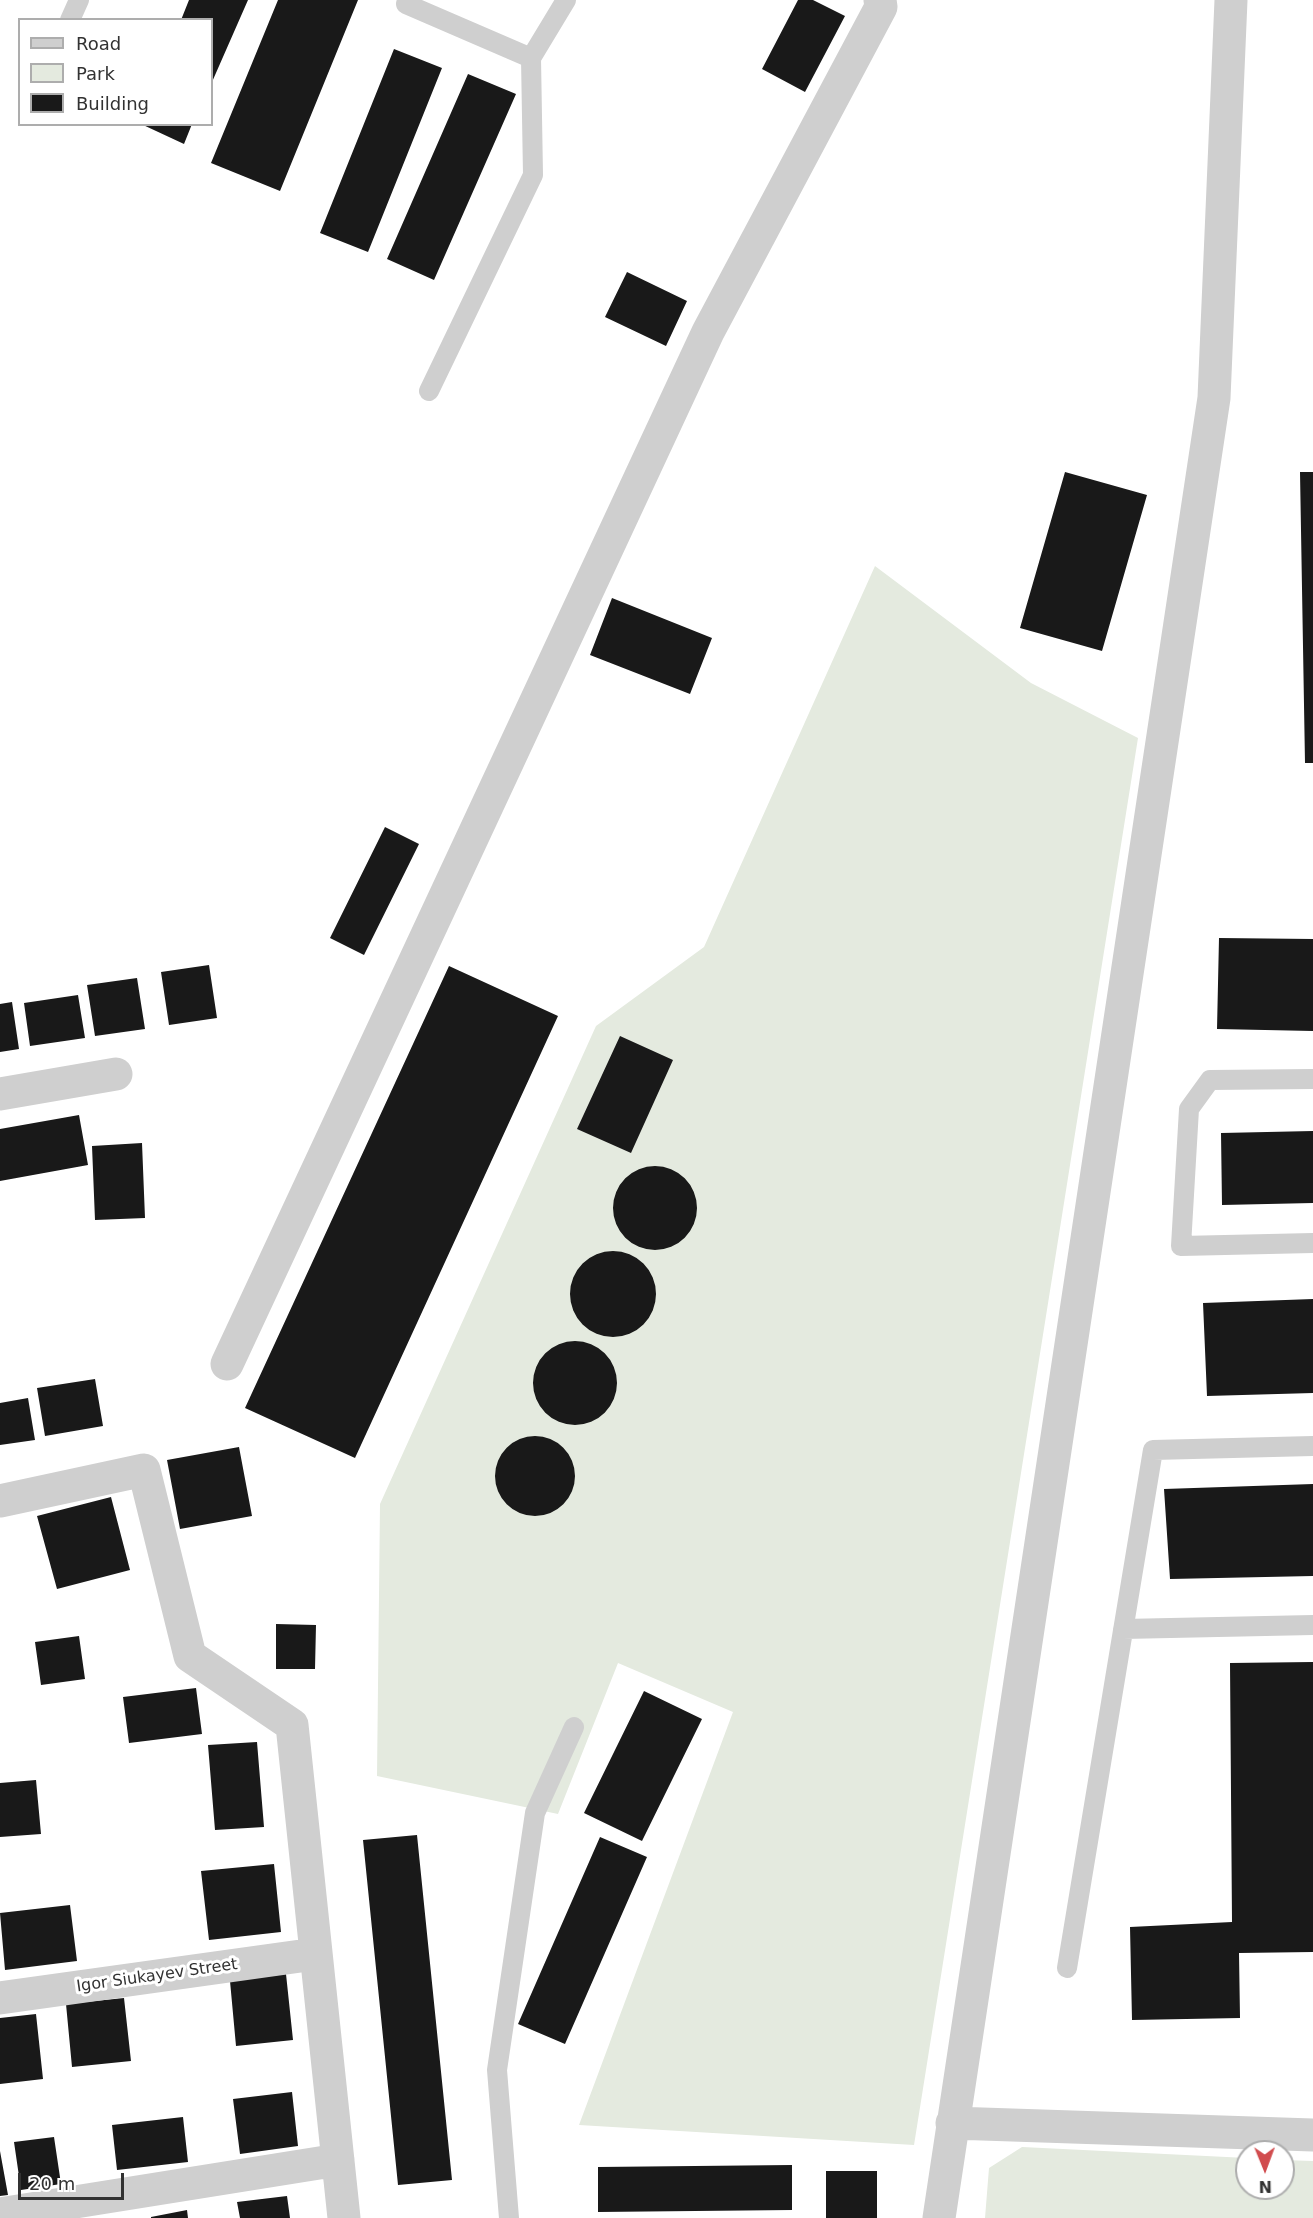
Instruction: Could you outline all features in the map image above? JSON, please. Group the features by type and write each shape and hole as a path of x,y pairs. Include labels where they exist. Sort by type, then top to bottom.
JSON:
{"street":[{"path":"227,1365 708,332 881,8 880,0"},
{"path":"939,2218 1214,398 1231,0"},
{"path":"0,1094 116,1074"},
{"path":"0,1501 144,1470 190,1656 292,1725 344,2218"},
{"name":"Igor Siukayev Street","path":"0,1998 315,1954"},
{"path":"952,2123 1313,2135"},
{"path":"0,2214 338,2160"}],"lane":[{"path":"71,18 79,0"},
{"path":"407,0 406,4 531,58"},
{"path":"429,391 533,175 531,58 566,0"},
{"path":"1313,1079 1210,1080 1189,1109 1181,1246 1313,1244"},
{"path":"1067,1968 1153,1450 1313,1446"},
{"path":"1123,1629 1313,1625"},
{"path":"509,2218 497,2070 535,1813 574,1727"}],"green space":[{"path":"875,566 1031,683 1138,738 914,2145 579,2125 733,1712 618,1663 558,1814 377,1776 380,1504 596,1026 704,947"},
{"path":"1022,2147 1235,2157 1235,2200 1295,2200 1295,2160 1313,2161 1313,2218 985,2218 989,2168"}],"building":[{"path":"189,0 248,0 213,80 213,18 182,18"},
{"path":"278,0 358,0 280,191 211,163"},
{"path":"798,0 813,0 845,16 805,92 762,69"},
{"path":"394,49 442,68 368,252 320,233"},
{"path":"468,74 516,94 434,280 387,259"},
{"path":"145,126 191,126 184,144"},
{"path":"627,272 687,301 666,346 605,317"},
{"path":"1065,472 1147,495 1102,651 1020,628"},
{"path":"1300,472 1313,472 1313,763 1305,763"},
{"path":"612,598 712,638 690,694 590,655"},
{"path":"385,827 419,844 364,955 330,938"},
{"path":"1219,938 1313,939 1313,1031 1217,1029"},
{"path":"209,965 217,1018 169,1025 161,972"},
{"path":"449,966 558,1016 355,1458 245,1408"},
{"path":"137,978 145,1029 95,1036 87,985"},
{"path":"78,995 85,1038 30,1046 24,1003"},
{"path":"12,1002 19,1049 0,1052 0,1004"},
{"path":"620,1036 673,1060 631,1153 577,1129"},
{"path":"79,1115 88,1165 0,1181 0,1129"},
{"path":"1313,1131 1313,1203 1222,1205 1221,1133"},
{"path":"142,1143 145,1218 95,1220 92,1146"},
{"path":"655,1166 671,1169 685,1178 694,1192 697,1208 694,1224 685,1238 671,1247 655,1250 639,1247 625,1238 616,1224 613,1208 616,1192 625,1178 639,1169"},
{"path":"613,1251 629,1255 643,1264 652,1278 656,1294 652,1310 643,1324 629,1333 613,1337 597,1333 583,1324 574,1310 570,1294 574,1278 583,1264 597,1255"},
{"path":"1313,1299 1313,1393 1207,1396 1203,1303"},
{"path":"575,1341 591,1344 605,1353 614,1367 617,1383 614,1399 605,1413 591,1422 575,1425 559,1422 545,1413 536,1399 533,1383 536,1367 545,1353 559,1344"},
{"path":"95,1379 103,1426 45,1436 37,1388"},
{"path":"28,1398 35,1440 0,1445 0,1403"},
{"path":"527,1436 543,1436 564,1447 575,1468 575,1484 564,1505 543,1516 527,1516 513,1510 501,1498 495,1484 495,1468 501,1454 513,1442"},
{"path":"239,1447 252,1516 180,1529 167,1460"},
{"path":"1313,1484 1313,1576 1170,1579 1164,1489"},
{"path":"111,1497 130,1570 57,1589 37,1516"},
{"path":"276,1624 316,1625 315,1669 276,1669"},
{"path":"79,1636 85,1679 41,1685 35,1642"},
{"path":"1313,1662 1313,1952 1239,1953 1240,2018 1132,2020 1130,1927 1232,1922 1230,1663"},
{"path":"196,1688 202,1734 129,1743 123,1697"},
{"path":"644,1691 702,1719 642,1841 584,1813"},
{"path":"257,1742 264,1827 215,1830 208,1745"},
{"path":"36,1780 41,1834 0,1837 0,1783"},
{"path":"417,1835 452,2180 398,2185 363,1840"},
{"path":"600,1837 647,1857 565,2044 518,2024"},
{"path":"274,1864 281,1932 209,1940 201,1871"},
{"path":"70,1905 77,1961 5,1970 0,1913"},
{"path":"286,1974 293,2040 236,2046 230,1981"},
{"path":"124,1998 131,2061 72,2067 66,2004"},
{"path":"36,2014 43,2079 0,2084 0,2018"},
{"path":"292,2092 298,2146 240,2154 233,2099"},
{"path":"183,2117 188,2162 117,2170 112,2125"},
{"path":"54,2137 61,2184 21,2190 14,2142"},
{"path":"0,2151 8,2195 0,2196"},
{"path":"792,2165 792,2210 598,2212 598,2167"},
{"path":"826,2171 877,2171 877,2218 826,2218"},
{"path":"287,2196 290,2218 240,2218 237,2202"},
{"path":"187,2210 188,2218 151,2218 151,2217"}]}
